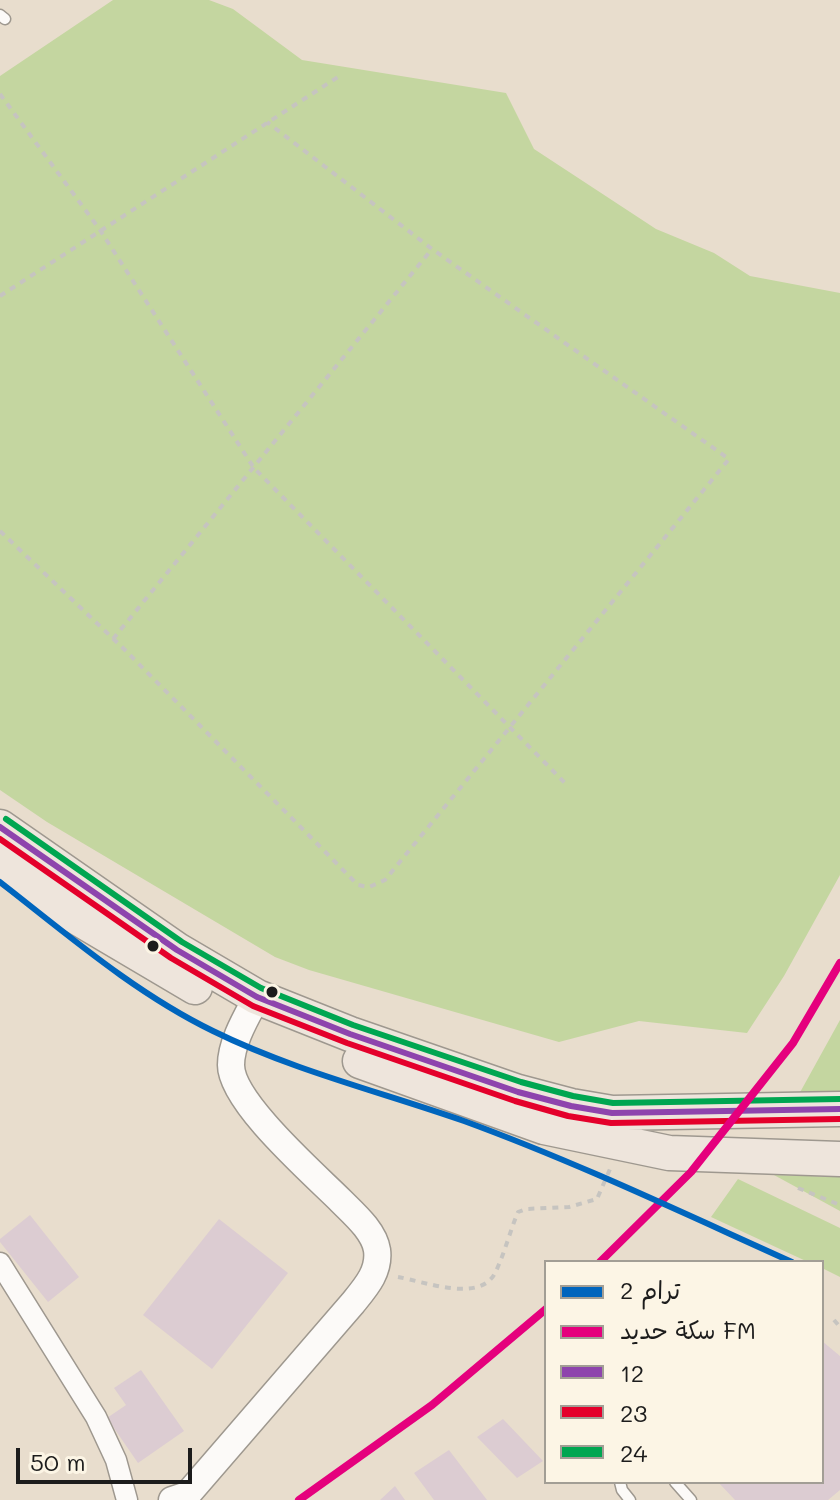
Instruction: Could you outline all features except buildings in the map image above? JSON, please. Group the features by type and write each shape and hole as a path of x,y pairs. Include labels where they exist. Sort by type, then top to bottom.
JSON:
{"highway":[{"path":"0,827 177,950 252,1007 350,1034 518,1092 571,1106 612,1113 840,1109"},
{"path":"0,863 63,909 252,1007 544,1127 669,1153 840,1159"}],"street":[{"path":"181,1498 352,1304 375,1272 377,1254 372,1237 275,1135 239,1092 231,1062 252,1007"},
{"path":"0,1263 96,1417 116,1460 127,1500"}],"lane":[{"path":"677,1484 691,1500"}],"path":[{"path":"0,296 338,77"},
{"path":"0,94 100,230 254,468 565,783"},
{"path":"0,531 113,639 358,885 369,887 385,880 729,459 432,249 267,122"},
{"path":"113,639 432,249"},
{"path":"375,1272 471,1291 484,1287 495,1275 518,1212 569,1207 597,1199 611,1167"},
{"path":"786,1183 840,1205"},
{"path":"834,1320 840,1327"}],"green space":[{"path":"113,0 209,0 233,9 302,60 506,93 534,149 656,229 714,253 750,276 840,293 840,875 784,976 747,1033 639,1021 559,1042 309,970 275,957 47,822 0,790 0,76"},
{"path":"840,1020 840,1096 798,1096"},
{"path":"774,1175 840,1177 840,1211"},
{"path":"738,1179 840,1228 840,1277 824,1269 824,1260 804,1260 711,1217"}],"tram line":[{"name":"2","path":"0,882 129,981 213,1031 305,1069 464,1121 547,1153 788,1260"}],"rail line":[{"name":"FM","path":"602,1260 691,1172 793,1043 840,963"},
{"name":"FM","path":"299,1500 432,1405 544,1311"}],"transit line":[{"name":"24","path":"6,819 182,942 261,988 353,1025 521,1082 613,1103 840,1099"},
{"name":"12","path":"0,827 177,950 257,997 350,1034 518,1092 612,1113 840,1109"},
{"name":"23","path":"0,839 171,958 253,1006 347,1043 515,1101 568,1116 611,1123 840,1119"}]}
